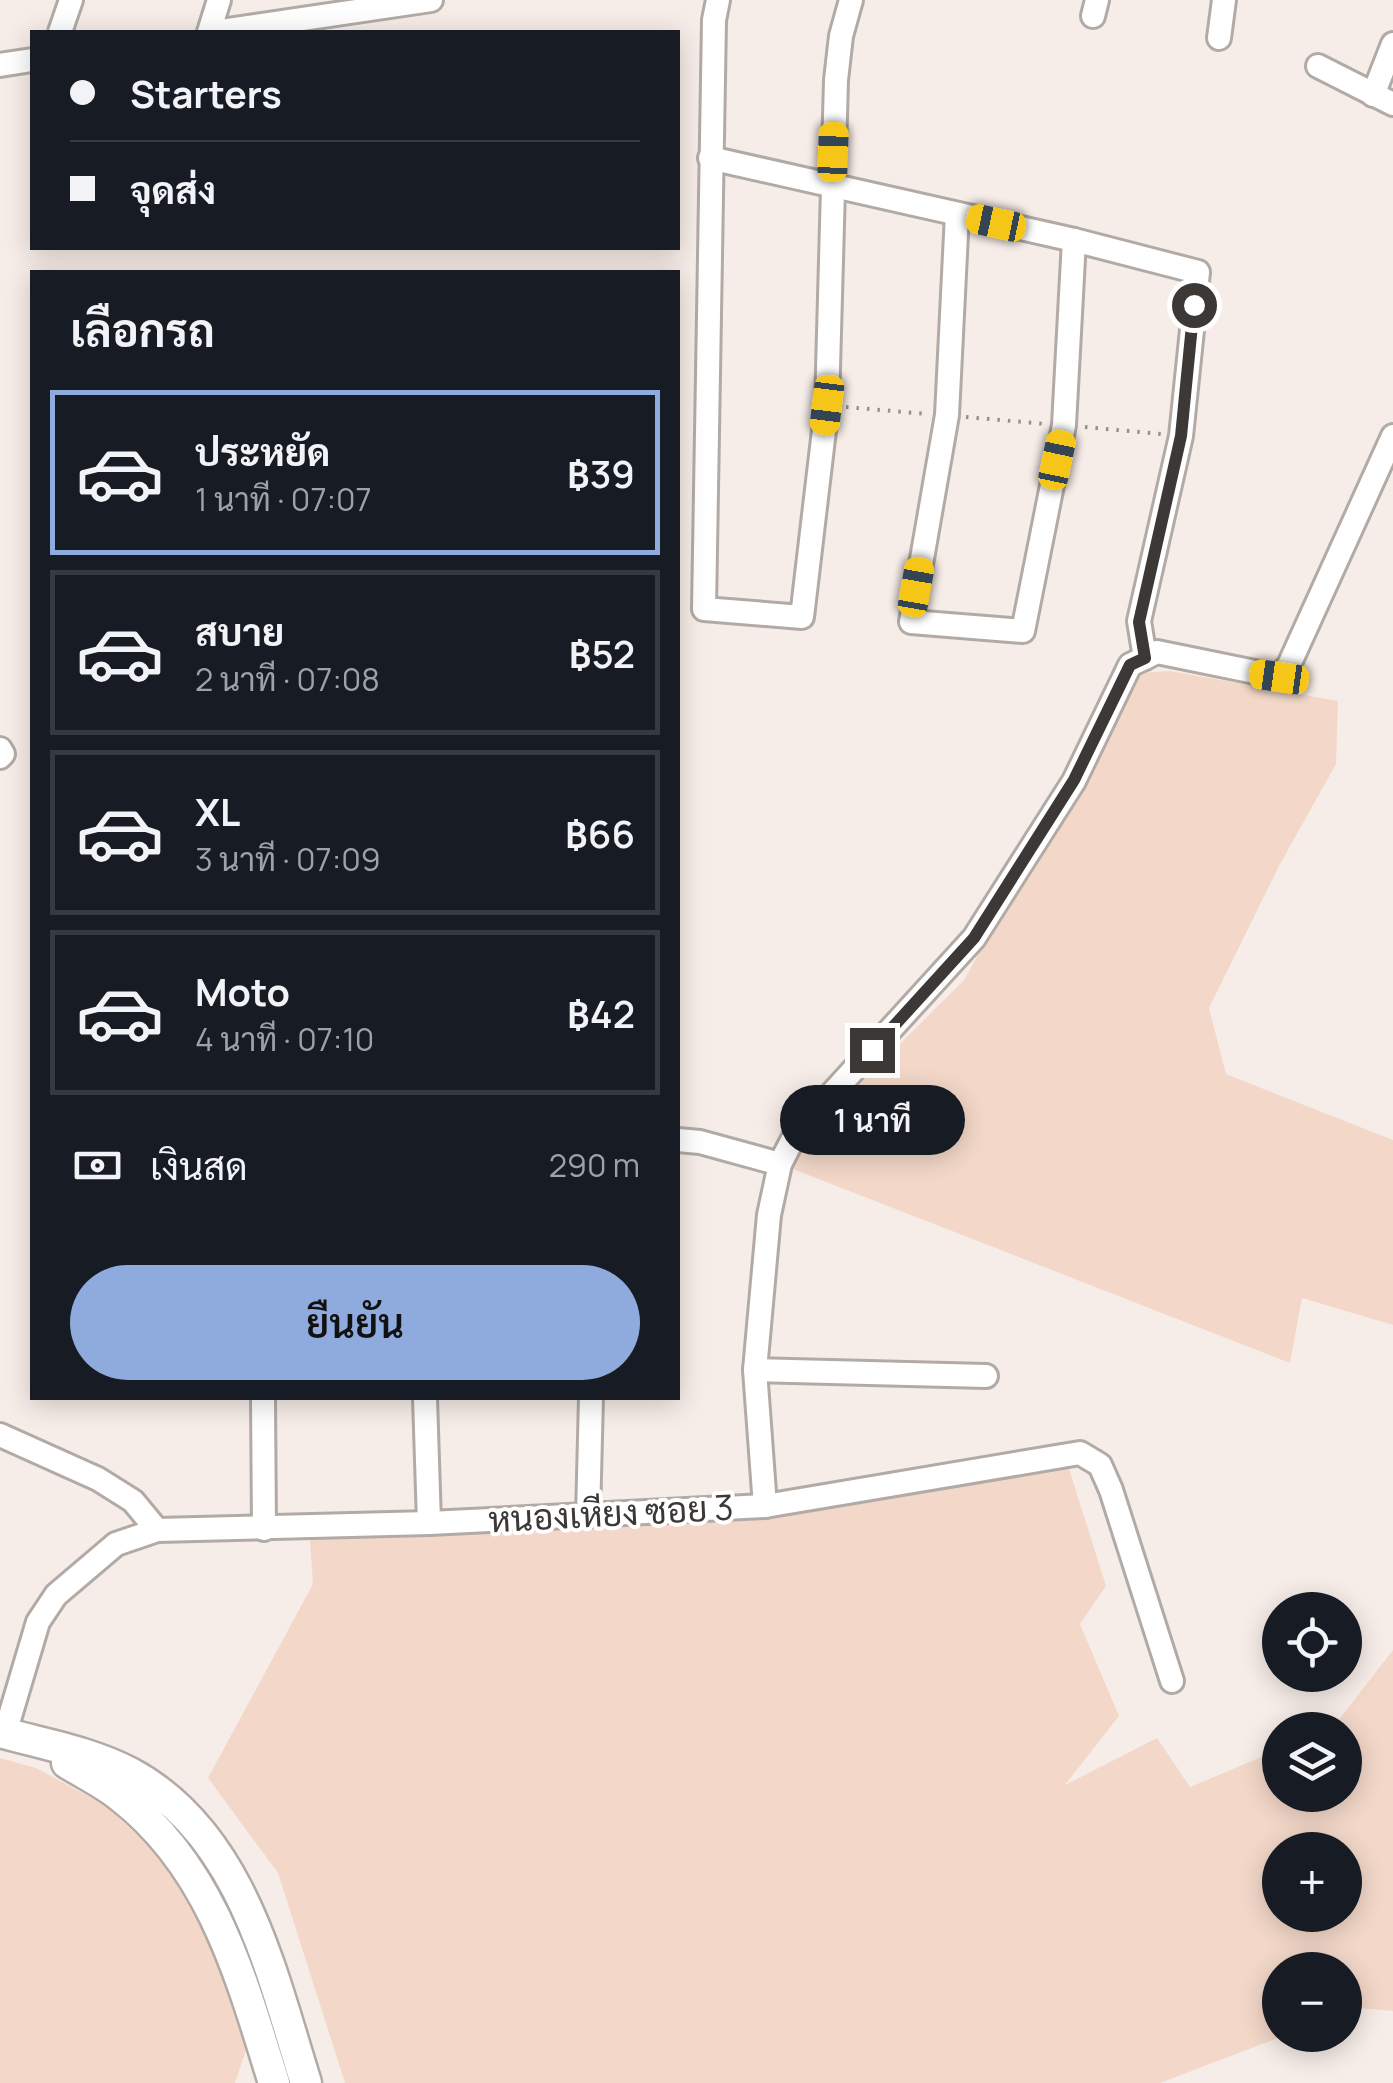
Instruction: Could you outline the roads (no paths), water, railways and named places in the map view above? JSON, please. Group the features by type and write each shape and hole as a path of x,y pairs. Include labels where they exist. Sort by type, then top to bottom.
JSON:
{"main road":[{"path":"2,1733 89,1756 131,1774 167,1798 204,1836 237,1888 242,1933 274,2083"},
{"path":"242,1933 306,2083"}],"street":[{"path":"61,30 71,0"},
{"path":"212,30 220,0"},
{"path":"223,30 355,6 430,0"},
{"path":"718,0 710,158 704,610 802,617 827,405 836,80 850,0"},
{"path":"1219,38 1224,0"},
{"path":"1318,66 1383,100 1393,44"},
{"path":"0,65 30,60"},
{"path":"710,158 1198,272 1181,436 1139,622 1145,658"},
{"path":"957,214 947,416 910,622 1023,632 1064,426 1074,240"},
{"path":"765,1506 755,1370 769,1215 780,1164 796,1133 974,938 1074,780 1130,665 1157,652 1279,677 1289,665 1393,436"},
{"path":"0,748 0,757"},
{"path":"680,1140 780,1164"},
{"path":"755,1370 986,1376"},
{"path":"263,1400 264,1528"},
{"path":"425,1400 429,1523"},
{"path":"588,1516 591,1400"},
{"path":"0,1435 98,1479 132,1501 157,1530"},
{"name":"หนองเหียง ซอย 3","path":"2,1733 38,1622 56,1595 116,1544 157,1530 429,1523 765,1506 1080,1453 1100,1465 1112,1490 1172,1681"}]}
